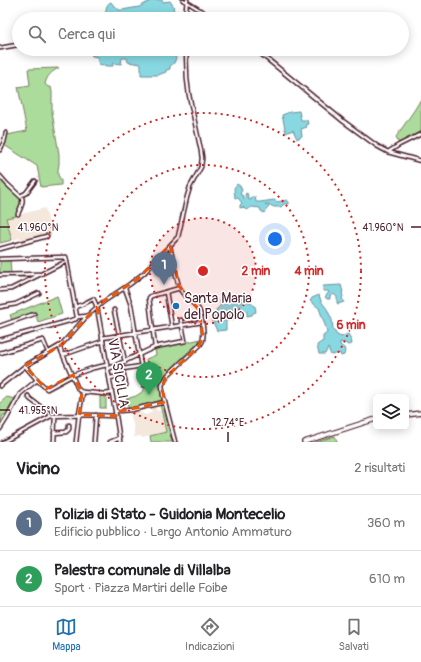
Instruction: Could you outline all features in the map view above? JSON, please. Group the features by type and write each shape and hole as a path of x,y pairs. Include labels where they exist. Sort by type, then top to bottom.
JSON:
{"main road":[{"path":"409,414 421,413"},
{"path":"304,442 373,420"}],"street":[{"path":"183,0 204,12"},
{"path":"186,12 187,1"},
{"path":"0,48 12,46"},
{"path":"0,385 25,366 59,346 87,316 105,300 125,288 144,273 178,237 190,187 200,170 202,162 188,87 186,56"},
{"path":"264,56 377,146 388,152 421,161"},
{"path":"0,150 6,134"},
{"path":"388,152 421,134"},
{"path":"0,176 22,199 23,203 18,214"},
{"path":"20,196 26,193 35,181"},
{"path":"0,248 47,236"},
{"path":"170,245 180,288 184,295 198,309 202,322 203,337 200,345 168,375 164,381 162,390 164,402 175,442"},
{"path":"0,259 66,257 76,318 81,323"},
{"path":"0,290 10,289 67,261"},
{"path":"0,275 41,274"},
{"path":"125,288 131,305 144,385"},
{"path":"156,347 148,300 150,296 180,288"},
{"path":"166,292 172,327"},
{"path":"0,307 14,305 39,293"},
{"path":"75,308 93,299 97,308"},
{"name":"VIA SICILIA","path":"97,308 116,411 120,442"},
{"path":"114,310 126,386 120,388"},
{"path":"91,313 94,313 99,317"},
{"path":"0,326 34,314"},
{"path":"0,340 87,316"},
{"path":"108,369 156,347 185,341 181,320"},
{"path":"63,354 119,336 202,322"},
{"path":"0,353 43,340 48,352"},
{"path":"59,346 73,375 78,390 83,392 105,394 112,393"},
{"path":"25,366 47,389 73,375 107,365"},
{"path":"123,369 141,366"},
{"path":"110,378 124,375"},
{"path":"0,429 20,394 37,380"},
{"path":"76,442 83,392"},
{"path":"28,396 51,416"},
{"path":"116,411 131,410 164,402"},
{"path":"94,442 96,415"},
{"path":"3,442 51,416 116,416"},
{"path":"54,442 55,416"},
{"path":"54,433 66,432 69,429 69,426"},
{"path":"110,442 120,438"}],"highlighted area":[{"path":"170,245 179,286 199,310 203,337 199,346 165,378 162,389 165,402 116,412 116,416 79,415 82,393 73,375 46,389 25,366 61,345 91,313 98,313 97,307 101,303 139,278"}],"shaded area":[{"path":"45,208 52,235 25,242 24,240 21,241 20,238 12,240 6,218"},
{"path":"155,406 157,411 160,410 166,432 142,438 141,436 134,437 134,428 130,413 137,411 146,415 152,412 150,407"}],"green space":[{"path":"59,68 50,74 45,84 48,87 51,87 52,92 52,112 59,154 58,175 61,180 61,185 41,187 37,166 4,145 7,135 27,131 18,87 30,85 28,69"},
{"path":"421,99 421,131 399,144 396,137"},
{"path":"0,179 20,198 21,203 16,216 6,218 12,240 0,243"},
{"path":"10,259 11,273 0,273 0,260"},
{"path":"57,296 62,314 38,322 35,312 12,320 10,315"},
{"path":"200,339 198,343 172,368 163,379 161,384 162,400 129,409 126,399 136,396 146,387 149,372 146,359 156,355 155,350 158,348"},
{"path":"100,396 106,396 106,408 100,408"},
{"path":"7,397 15,399 5,415 3,415 0,424 0,403"},
{"path":"160,404 164,407 172,442 151,442 150,436 166,432"},
{"path":"335,436 337,442 316,442"}],"water":[{"path":"152,0 162,0 163,2 170,1 174,7 174,11 106,12 109,3 111,2 119,10 139,7"},
{"path":"92,56 175,56 176,58 174,63 170,66 170,69 166,70 166,72 158,75 141,75 141,64 128,62 127,58 122,58 121,64 113,63 113,66 107,66 99,64 97,57"},
{"path":"299,111 301,120 307,120 308,124 306,124 307,127 301,129 302,136 297,139 293,130 286,133 282,115"},
{"path":"237,184 242,190 240,194 244,199 246,198 245,194 247,193 249,200 252,199 251,197 255,197 256,202 274,200 277,202 287,200 289,204 284,204 281,207 274,207 265,204 269,207 264,213 260,208 252,207 246,210 243,207 240,208 242,203 238,198 235,198 234,188"},
{"path":"341,285 343,292 342,298 344,302 338,304 337,297 332,294 330,299 325,297 329,292 323,291 323,286"},
{"path":"234,295 243,297 255,306 256,312 247,316 247,311 243,311 239,317 226,321 226,330 217,331 212,320 216,310 221,305 220,300"},
{"path":"319,295 332,320 333,329 337,335 341,337 348,334 351,339 352,344 348,345 340,342 340,345 345,351 344,355 341,356 340,353 331,355 328,348 325,354 319,354 317,345 323,341 323,336 327,333 319,308 310,301 312,298"}],"place":[{"name":"Polizia di Stato - Guidonia Montecelio","path":"164,285"},
{"name":"Santa Maria del Popolo","path":"176,306"},
{"name":"Palestra comunale di Villalba","path":"149,395"}]}
